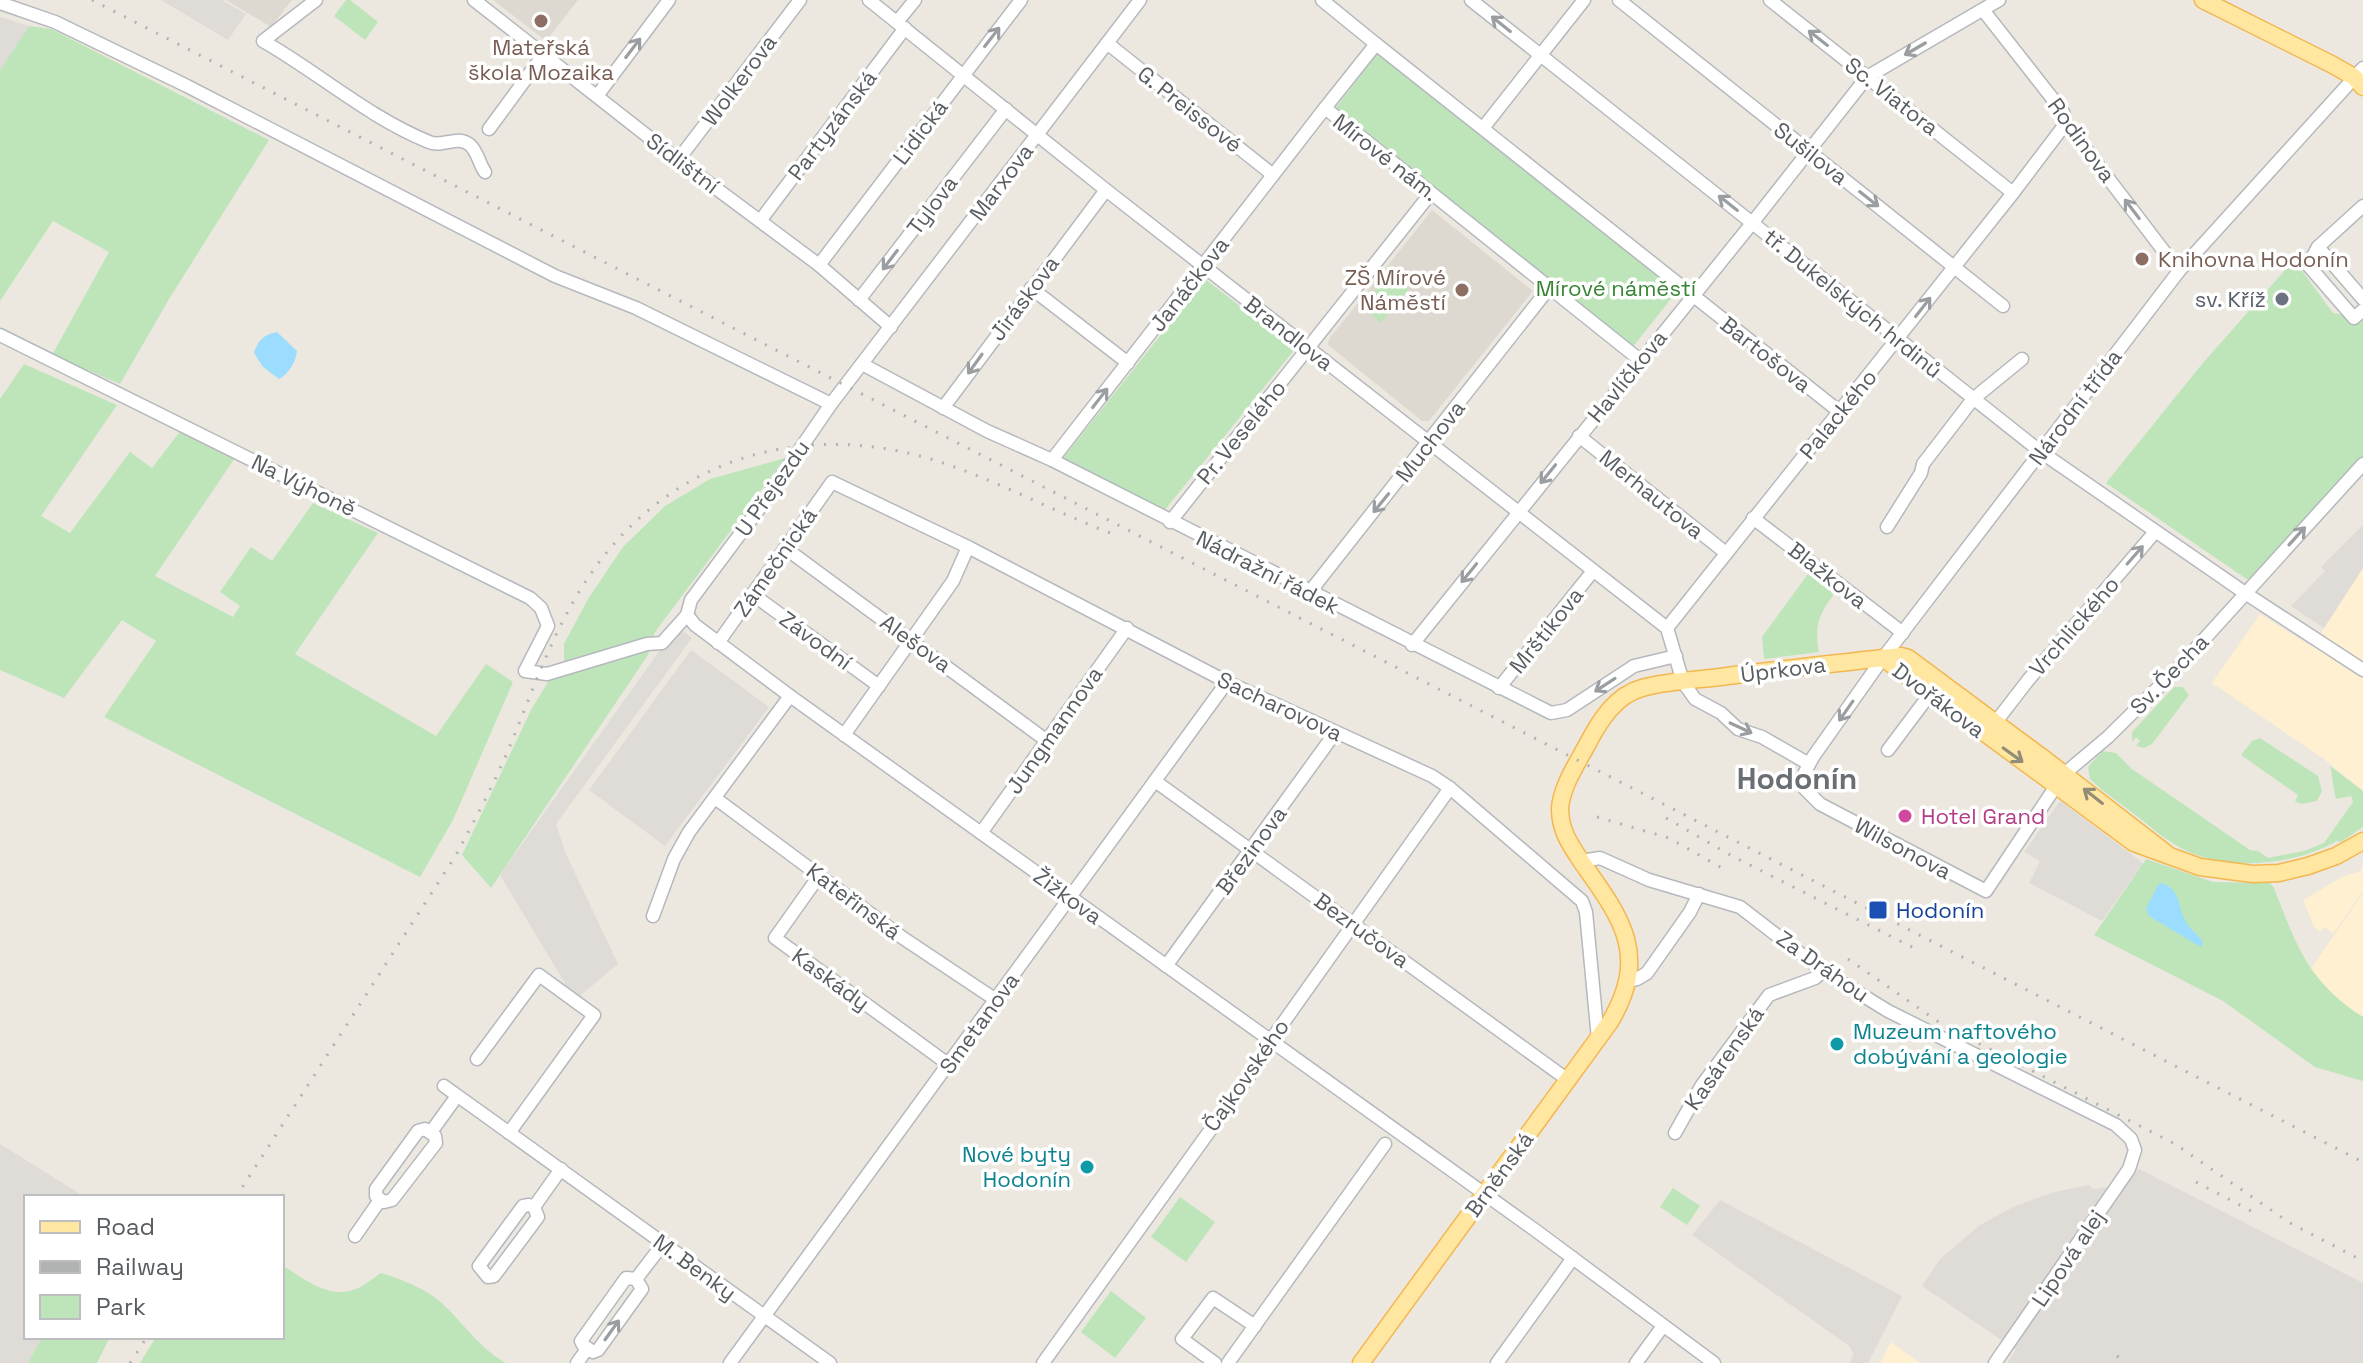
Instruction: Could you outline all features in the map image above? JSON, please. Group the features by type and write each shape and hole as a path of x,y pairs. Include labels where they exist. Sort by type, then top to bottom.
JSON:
{"main road":[{"path":"2203,0 2360,77"},
{"name":"Dvořákova","path":"1883,658 1908,658 1995,723 2134,843 2200,867 2264,874 2319,863 2363,841"},
{"name":"Dvořákova","path":"1883,658 1930,694 2060,780"},
{"name":"Úprkova","path":"1683,682 1883,658"},
{"name":"Brněnská","path":"1361,1363 1619,1008 1629,981 1630,952 1622,923 1565,836 1560,804 1594,732 1611,707 1644,687 1683,682"}],"street":[{"path":"316,0 263,41 363,107 415,136 435,145 457,140 467,143 485,172"},
{"name":"Sídlištní","path":"474,0 678,160 819,265 891,327"},
{"path":"597,96 669,0"},
{"name":"Wolkerova","path":"678,160 800,0"},
{"name":"Brandlova","path":"869,0 1106,190 1667,628"},
{"name":"Partyzánská","path":"760,221 901,25 915,0"},
{"name":"Lidická","path":"819,265 1021,0"},
{"name":"Marxova","path":"862,364 1140,0"},
{"path":"1322,0 1693,296"},
{"name":"tř. Dukelských hrdinů","path":"1471,0 2041,452 2363,670"},
{"path":"1483,128 1584,0"},
{"name":"Sušilova","path":"1619,0 2003,306"},
{"name":"Sc. Viatora","path":"1770,0 2013,193"},
{"name":"Havlíčkova","path":"1412,645 1867,77 1999,0"},
{"path":"0,3 82,35 555,276 636,308 831,404"},
{"name":"Rodinova","path":"1983,10 2063,112 2066,123 2179,271"},
{"name":"G. Preissové","path":"1107,43 1273,175"},
{"name":"Mírové nám.","path":"1376,44 1325,108 1640,360"},
{"path":"489,129 544,54"},
{"name":"Národní třída","path":"1809,764 1883,658 2179,271 2360,77"},
{"name":"Janáčkova","path":"1052,460 1325,108"},
{"name":"Tylova","path":"859,300 1006,109"},
{"name":"Palackého","path":"1667,628 2066,123"},
{"name":"Jiráskova","path":"943,408 1106,190"},
{"name":"Pr. Veselého","path":"1170,522 1431,193"},
{"path":"2363,206 2318,247 2308,265 2354,318 2363,310"},
{"path":"2318,247 2363,299"},
{"path":"1031,288 1128,363"},
{"name":"Muchova","path":"1309,593 1549,288"},
{"name":"Bartošova","path":"1693,296 1840,412"},
{"name":"Na Výhoně","path":"0,335 530,598 541,608 548,626 525,671 547,674 647,644 662,643 687,615"},
{"path":"1887,527 1921,473 1923,464 1973,399 2022,359"},
{"name":"U Přejezdu","path":"687,615 691,600 862,364"},
{"name":"Nádražní řádek","path":"862,364 1309,593 1555,714 1567,710 1634,666 1676,656"},
{"name":"Merhautova","path":"1579,436 1726,553"},
{"name":"Sv. Čecha","path":"1986,891 2060,780 2168,678 2363,464"},
{"name":"Sacharovova","path":"832,482 968,547 1227,682 1414,766 1450,788 1582,901 1586,912 1598,1039"},
{"name":"Zámečnická","path":"718,643 832,482"},
{"name":"Blažkova","path":"1753,518 1903,633"},
{"name":"Vrchlického","path":"1995,723 2155,532"},
{"path":"844,735 953,581 968,547"},
{"name":"Alešova","path":"785,548 1047,741"},
{"name":"Mrštíkova","path":"1499,688 1593,571"},
{"name":"Závodní","path":"752,594 879,686"},
{"name":"Žižkova","path":"687,615 695,625 790,696 1485,1194 1714,1363"},
{"name":"Jungmannova","path":"981,833 1127,628"},
{"path":"1667,628 1683,682 1695,699 1721,713 1738,729 1762,737 1809,764"},
{"name":"Smetanova","path":"730,1363 1227,682"},
{"path":"1888,750 1930,694"},
{"path":"653,916 681,845 790,696"},
{"name":"Březinova","path":"1166,966 1335,733"},
{"name":"Wilsonova","path":"1809,764 1805,772 1805,789 1820,804 1986,891"},
{"name":"Bezručova","path":"1155,781 1568,1080"},
{"name":"Čajkovského","path":"1043,1363 1262,1058 1271,1040 1450,788"},
{"name":"Kateřinská","path":"715,798 913,945 996,1000"},
{"name":"Za Dráhou","path":"1581,861 1600,858 1649,880 1730,903 1751,914 1823,971 1888,1011 2116,1125 2131,1139 2135,1150"},
{"name":"Kaskády","path":"819,876 775,938 948,1064"},
{"name":"Brněnská","path":"1629,981 1647,973 1699,894"},
{"name":"Kasárenská","path":"1675,1133 1702,1085 1769,995 1815,978 1823,971"},
{"path":"477,1059 539,975 594,1015 509,1133"},
{"name":"M. Benky","path":"444,1086 830,1363"},
{"path":"431,1132 457,1096"},
{"path":"425,1129 431,1132 436,1143 392,1200 380,1200 376,1189 418,1131 425,1129"},
{"path":"1228,1363 1385,1144"},
{"name":"Lipová alej","path":"1995,1363 2129,1169 2135,1150"},
{"path":"534,1207 561,1169"},
{"path":"355,1236 380,1200"},
{"path":"523,1206 534,1207 538,1217 494,1276 488,1277 479,1266 523,1206"},
{"path":"636,1279 663,1244"},
{"path":"1497,1363 1573,1258"},
{"path":"626,1278 636,1279 642,1289 598,1350 593,1352 587,1349 581,1341 626,1278"},
{"path":"1215,1363 1182,1339 1213,1298 1255,1326"},
{"path":"1636,1363 1663,1326"},
{"path":"577,1363 587,1349"}],"shaded area":[{"path":"161,0 222,0 246,14 228,40"},
{"path":"226,0 292,0 271,27"},
{"name":"Mateřská škola Mozaika","path":"493,0 578,0 546,41"},
{"path":"0,17 29,26 0,70"},
{"path":"1432,210 1533,291 1429,421 1422,421 1328,345 1329,339"},
{"path":"2363,525 2363,568 2324,628 2291,606 2325,571 2321,567"},
{"path":"2363,568 2363,791 2324,759 2212,683 2260,614 2312,647"},
{"path":"677,626 692,638 556,824 566,854 618,964 575,1000 500,875"},
{"path":"691,650 769,707 665,846 589,790"},
{"path":"2060,801 2143,863 2102,921 2029,883 2040,861 2024,852"},
{"path":"2363,865 2363,891 2333,934 2324,927 2320,932 2314,927 2303,900 2346,875 2360,872"},
{"path":"2363,893 2363,1017 2339,1002 2310,970"},
{"path":"0,1144 82,1195 24,1195 24,1339 41,1339 28,1363 0,1363"},
{"path":"2139,1169 2363,1283 2363,1363 2007,1363 2016,1350 1922,1286 1940,1259 1980,1225 2013,1207 2054,1192 2089,1185 2093,1189 2125,1185"},
{"path":"1720,1200 1902,1296 1868,1363 1849,1363 1854,1354 1849,1346 1692,1235"},
{"path":"1891,1342 1920,1363 1880,1363"}],"green space":[{"path":"346,0 378,22 365,40 334,16"},
{"path":"29,26 51,29 269,140 169,299 120,384 52,355 109,252 53,221 0,301 0,70"},
{"name":"Mírové náměstí","path":"1379,51 1678,290 1632,348 1335,109"},
{"path":"2294,260 2333,313 2363,318 2363,461 2248,580 2106,483 2202,364"},
{"path":"1389,273 1409,289 1381,323 1362,307"},
{"path":"1205,279 1295,349 1164,511 1060,462"},
{"path":"24,364 117,405 41,516 70,533 130,452 152,468 182,429 235,458 155,576 233,617 240,606 220,592 251,547 272,561 313,503 378,533 295,654 436,736 486,664 513,682 453,820 420,877 104,717 156,641 122,620 64,698 0,670 0,399"},
{"path":"785,458 655,632 648,655 491,888 462,855 532,708 548,682 564,666 564,644 588,599 623,547 665,506 710,479"},
{"path":"1808,574 1834,594 1819,621 1819,652 1764,659 1762,637"},
{"path":"2174,687 2183,687 2189,695 2152,744 2144,748 2136,746 2140,741 2136,737 2132,742 2132,732"},
{"path":"2260,738 2318,776 2322,791 2317,801 2301,804 2295,801 2298,795 2241,755 2252,741"},
{"path":"2102,751 2116,753 2132,769 2250,850 2268,858 2304,851 2324,843 2353,802 2351,796 2336,799 2330,766 2363,791 2363,827 2341,842 2299,857 2256,863 2212,859 2169,841 2090,779 2088,767"},
{"path":"2146,859 2213,882 2270,883 2306,961 2329,990 2363,1017 2363,1081 2315,1067 2223,1001 2094,935"},
{"path":"1673,1188 1700,1206 1687,1225 1660,1207"},
{"path":"1180,1197 1215,1222 1186,1262 1151,1237"},
{"path":"284,1266 306,1281 334,1292 357,1289 381,1273 408,1282 440,1302 482,1345 506,1363 140,1363 155,1339 284,1339"},
{"path":"1111,1291 1146,1318 1115,1358 1081,1332"},
{"path":"41,1339 109,1339 97,1363 28,1363"}],"water":[{"path":"277,332 297,351 291,367 279,379 263,367 254,353 262,339"},
{"path":"2162,883 2173,890 2186,922 2203,943 2201,947 2149,916 2146,909"}],"railway":[{"path":"92,0 2363,1162"},
{"path":"237,1195 456,855 499,770 549,650 576,597 607,552 644,514 685,484 730,463 777,449 828,444 880,448 934,460 1118,536"},
{"path":"1597,817 1669,838 1722,868"},
{"path":"1666,818 1732,856 1914,948"},
{"path":"1848,959 1943,1025 2175,1144 2290,1223 2363,1261"},
{"path":"2196,1182 2257,1214"},
{"path":"130,1363 146,1339"},
{"path":"2117,1356 2127,1363"}],"place":[{"name":"Mateřská škola Mozaika","path":"541,21"},
{"name":"Knihovna Hodonín","path":"2142,259"},
{"name":"ZŠ Mírové Náměstí","path":"1462,290"},
{"name":"sv. Kříž","path":"2282,299"},
{"name":"Hotel Grand","path":"1905,816"},
{"name":"Hodonín","path":"1878,910"},
{"name":"Muzeum naftového dobývání a geologie","path":"1837,1044"},
{"name":"Nové byty Hodonín","path":"1087,1167"}],"district":[{"name":"Hodonín","path":"1797,778"}]}
